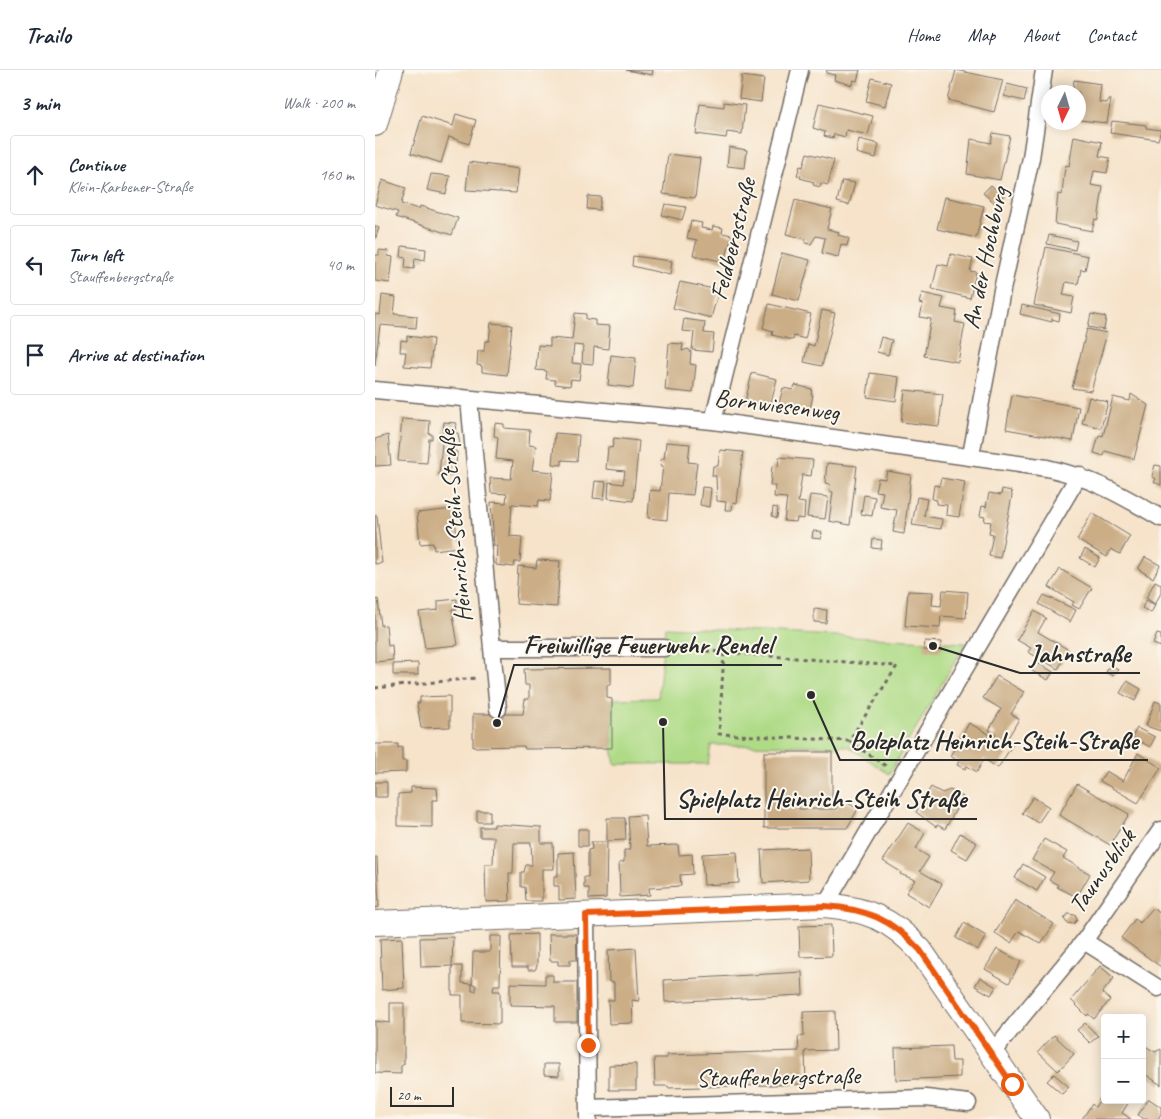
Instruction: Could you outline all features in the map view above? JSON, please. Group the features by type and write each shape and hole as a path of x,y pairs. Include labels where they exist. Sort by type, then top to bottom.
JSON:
{"main road":[{"path":"375,124 391,70"},
{"path":"375,923 825,906 864,911 891,923 904,933 920,950 1037,1119"}],"street":[{"name":"Feldbergstraße","path":"713,421 800,70"},
{"name":"An der Hochburg","path":"971,455 1031,158 1044,70"},
{"name":"Bornwiesenweg","path":"375,390 713,421 971,455 1079,475 1105,486 1161,518"},
{"name":"Heinrich-Steih-Straße","path":"469,399 497,709"},
{"path":"825,906 1079,475"},
{"name":"Heinrich-Steih-Straße","path":"492,648 664,648"},
{"name":"Taunusblick","path":"991,1054 1084,941 1161,830"},
{"name":"Stauffenbergstraße","path":"586,915 588,1113 927,1098 968,1103"},
{"name":"Taunusblick","path":"1084,941 1158,988"}],"path":[{"path":"664,648 897,666 849,741"},
{"path":"725,652 719,734 849,741 901,776"},
{"path":"375,688 476,678"}],"green space":[{"path":"665,627 966,643 889,774 848,746 711,745 708,764 615,764 612,748 612,699 658,698"}],"building":[{"path":"626,70 653,70 652,75"},
{"path":"827,70 860,70 857,81 853,80 852,85 834,80 835,75 826,73"},
{"path":"956,70 1003,80 994,112 948,100"},
{"path":"742,76 764,79 761,102 739,99"},
{"path":"872,78 891,83 885,106 866,101"},
{"path":"1074,80 1101,84 1099,102 1107,103 1108,99 1111,99 1107,123 1086,121 1086,85 1074,85"},
{"path":"1007,84 1027,89 1024,101 1004,96"},
{"path":"724,102 745,105 742,134 727,132 726,138 696,134 700,104 724,107"},
{"path":"819,103 873,116 868,135 846,130 845,137 834,134 833,138 824,136 825,132 813,128"},
{"path":"456,114 476,120 469,144 449,137 441,163 411,153 422,116 453,126"},
{"path":"1112,121 1146,125 1146,128 1161,130 1158,140 1110,133"},
{"path":"993,133 1010,136 1000,180 967,174 971,139 991,143"},
{"path":"1074,136 1102,142 1099,156 1110,158 1107,173 1094,171 1091,185 1103,187 1098,220 1095,219 1092,231 1055,224 1058,194 1062,195 1064,174 1066,165 1069,166"},
{"path":"859,139 879,144 876,158 856,153"},
{"path":"729,147 747,150 745,168 727,166"},
{"path":"807,153 834,160 828,185 821,183 820,187 813,185 814,182 800,178 801,176 797,175 800,166 803,167"},
{"path":"668,154 700,158 695,198 663,194"},
{"path":"469,162 519,169 516,193 466,190"},
{"path":"431,174 450,176 446,194 427,190"},
{"path":"382,180 406,188 401,204 419,209 420,206 458,218 452,235 396,217 398,212 375,205"},
{"path":"842,181 855,183 849,205 837,202"},
{"path":"991,185 1003,196 996,204 983,193"},
{"path":"588,196 601,197 599,210 587,209"},
{"path":"945,197 984,206 976,238 937,229"},
{"path":"795,200 832,209 827,229 839,232 838,235 849,238 847,246 841,244 838,257 822,253 825,238 816,236 811,244 805,243 806,239 786,234"},
{"path":"665,204 686,207 682,220 662,215"},
{"path":"691,221 702,223 701,228 712,230 713,226 723,228 722,233 732,235 725,262 693,255 697,240 687,238"},
{"path":"375,226 379,228 375,240"},
{"path":"1049,235 1077,241 1075,250 1047,244"},
{"path":"402,246 426,249 425,260 415,258 414,269 405,268 406,258 401,257"},
{"path":"1046,247 1088,256 1085,270 1081,269 1078,284 1066,282 1063,295 1074,297 1071,313 1034,305"},
{"path":"379,250 389,251 388,256 393,257 390,283 375,281 375,255 379,255"},
{"path":"782,253 810,260 799,301 772,294"},
{"path":"951,254 973,259 970,271 976,272 970,298 932,289 938,264 948,266"},
{"path":"633,256 672,261 670,275 632,266"},
{"path":"680,282 719,290 711,318 673,308"},
{"path":"922,293 944,298 941,308 957,311 955,322 965,324 958,362 924,356 931,319 920,317 923,304 919,303"},
{"path":"382,295 396,297 394,314 417,316 416,328 380,325 375,366 375,314 380,315"},
{"path":"769,304 811,314 805,339 794,336 793,340 772,335 773,331 763,328"},
{"path":"1022,305 1060,314 1059,321 1052,319 1052,322 1020,314"},
{"path":"822,310 835,313 822,366 804,362 808,344 814,346"},
{"path":"575,313 586,314 586,319 595,320 595,325 610,326 608,349 594,347 593,364 582,363 583,346 574,345 572,363 581,364 579,380 571,379 570,386 555,384 555,380 546,379 547,371 536,370 538,345 550,346 550,338 572,340"},
{"path":"1091,314 1106,317 1104,330 1088,327"},
{"path":"684,319 705,322 704,333 714,334 712,352 692,350 694,332 682,331"},
{"path":"491,323 512,325 507,375 482,372 482,366 477,365 478,351 484,351 485,341 489,341"},
{"path":"1087,329 1107,333 1091,391 1072,388"},
{"path":"407,336 433,339 430,368 404,366 406,352 400,352 401,340 407,341"},
{"path":"881,337 892,340 888,355 877,352"},
{"path":"669,343 683,344 682,351 688,349 691,352 690,364 696,365 693,393 665,390"},
{"path":"611,355 636,358 633,388 608,385"},
{"path":"752,373 777,379 770,407 745,402"},
{"path":"870,373 899,377 896,401 867,397"},
{"path":"795,385 812,389 811,395 813,395 809,414 778,407 783,388 793,390"},
{"path":"905,390 943,394 939,426 901,422"},
{"path":"1131,394 1148,405 1134,459 1105,451 1104,456 1094,453 1099,435 1103,436 1113,397 1130,401"},
{"path":"1012,395 1079,407 1073,441 1006,429"},
{"path":"1089,397 1108,402 1101,428 1082,423"},
{"path":"402,419 430,421 429,434 432,434 432,439 429,439 427,463 398,461"},
{"path":"444,422 456,423 455,433 458,433 460,445 454,444 454,451 457,452 455,476 439,475"},
{"path":"495,423 504,424 504,428 530,430 529,445 536,446 532,470 553,472 550,501 539,500 538,506 512,504 510,536 522,537 520,562 515,562 514,567 496,565 497,546 494,546 491,502 506,503 507,494 491,493 490,478 511,479 513,461 496,459 498,437 494,436"},
{"path":"555,433 579,435 577,461 562,460 562,465 552,464"},
{"path":"388,435 391,465 375,466 375,439"},
{"path":"614,438 639,441 633,501 608,498 609,482 623,484 625,471 606,469 608,447 612,448"},
{"path":"666,442 690,444 688,462 697,463 693,495 669,493 667,520 648,518 650,490 660,491 663,466 660,466 661,459 664,459"},
{"path":"720,450 743,452 737,503 733,502 732,510 725,510 726,502 717,501 716,476 712,476 713,466 718,466"},
{"path":"779,457 813,460 811,476 802,475 798,502 805,503 804,519 797,518 796,522 784,521 787,498 774,497 775,486 770,486 772,466 778,467"},
{"path":"827,463 857,466 850,525 829,521 833,492 829,491 830,484 825,483"},
{"path":"1155,465 1161,466 1161,485 1154,482 1156,479 1152,476"},
{"path":"887,471 911,475 904,534 893,532 897,510 880,507 883,492 875,491 878,478 885,479"},
{"path":"941,478 965,482 959,517 946,515 947,505 936,504 937,500 932,499 934,485 939,486"},
{"path":"595,481 606,482 604,499 593,498"},
{"path":"702,487 711,488 709,507 700,505"},
{"path":"1002,489 1011,491 1012,496 1000,558 989,556 993,534 989,533 991,522 984,521 985,517 980,516 982,506 986,507 989,493 1001,495"},
{"path":"810,495 828,497 825,519 807,517"},
{"path":"864,495 875,497 872,516 861,514"},
{"path":"917,497 927,499 924,516 942,519 941,529 912,525"},
{"path":"773,507 778,508 777,518 772,516"},
{"path":"454,509 458,547 434,550 433,543 420,544 417,513"},
{"path":"1092,513 1130,536 1120,554 1111,549 1107,557 1077,540"},
{"path":"375,516 377,516 382,563 375,564"},
{"path":"813,531 822,532 821,539 812,538"},
{"path":"873,539 882,540 881,549 872,548"},
{"path":"1085,549 1100,558 1095,567 1080,558"},
{"path":"1145,557 1160,565 1153,578 1138,569"},
{"path":"537,560 560,561 557,607 516,604 518,566 536,568"},
{"path":"1060,569 1092,588 1079,609 1072,605 1074,602 1049,587"},
{"path":"1155,581 1161,584 1161,593 1155,604 1146,598"},
{"path":"943,590 968,592 966,618 941,616 940,628 905,626 908,591 933,592 932,605 941,606"},
{"path":"1044,595 1076,610 1070,622 1039,604"},
{"path":"378,599 381,626 386,625 388,646 392,645 393,660 375,662 375,600"},
{"path":"457,599 457,609 452,609 458,645 425,648 419,612 438,610 438,601"},
{"path":"1146,600 1155,605 1151,613 1142,608"},
{"path":"814,609 827,610 826,623 814,622"},
{"path":"1034,611 1046,618 1038,632 1069,650 1058,669 1028,652 1031,648 1017,640"},
{"path":"1157,634 1161,635 1161,647 1153,644"},
{"path":"925,641 942,642 941,651 924,650"},
{"path":"1037,662 1053,672 1048,680 1032,671"},
{"path":"418,663 418,675 393,675 393,664"},
{"path":"1110,665 1118,669 1113,676 1106,672"},
{"path":"611,668 611,685 607,685 607,698 612,699 612,748 525,749 524,746 473,747 473,714 523,714 525,699 529,699 529,685 525,685 524,669"},
{"path":"997,676 1024,692 1011,714 1019,719 1006,741 1013,744 998,768 984,759 977,772 967,766 965,769 957,765 959,761 950,756 969,723 994,737 996,735 989,730 1001,709 983,698"},
{"path":"1127,681 1141,689 1135,701 1120,693"},
{"path":"450,696 450,727 421,728 417,703 420,703 420,697"},
{"path":"1155,701 1161,703 1161,731 1146,726"},
{"path":"1137,728 1155,737 1150,747 1132,737"},
{"path":"375,744 398,744 398,748 402,747 402,761 406,761 406,772 375,773"},
{"path":"764,752 832,752 832,801 799,801 799,809 836,809 841,799 858,809 847,828 764,828"},
{"path":"1138,753 1161,768 1138,803 1100,781 1106,771 1123,781"},
{"path":"375,782 387,782 387,797 375,797"},
{"path":"1077,784 1129,814 1110,845 1059,815"},
{"path":"411,787 437,788 438,800 432,800 432,827 398,826 398,794 411,793"},
{"path":"931,787 942,793 950,790 963,797 945,829 937,825 936,827 916,812"},
{"path":"1033,797 1049,807 1038,823 1022,813"},
{"path":"477,811 490,811 490,822 477,822"},
{"path":"645,815 647,846 678,845 679,855 692,854 693,874 680,875 681,886 649,888 650,895 620,897 619,863 624,862 624,850 630,850 628,816"},
{"path":"607,818 625,818 626,840 607,841"},
{"path":"908,823 925,833 916,849 929,857 920,871 942,884 929,907 906,893 915,880 900,874 901,872 883,861"},
{"path":"494,824 541,827 541,843 553,843 554,869 542,869 542,901 526,901 525,887 521,887 521,872 524,872 526,865 532,865 531,843 514,843 513,873 509,873 510,901 486,902 485,864 493,864 494,837 480,837 480,827 494,827"},
{"path":"578,829 588,829 588,846 578,846"},
{"path":"960,833 977,843 967,859 951,850"},
{"path":"1044,839 1067,852 1063,858 1090,874 1077,897 1057,887 1058,885 1049,880 1054,872 1032,860"},
{"path":"591,842 607,842 606,898 589,899 589,888 584,888 584,877 588,877 588,850 592,849"},
{"path":"808,848 809,880 763,883 761,850"},
{"path":"574,852 576,899 559,900 559,886 554,886 554,876 558,876 558,853"},
{"path":"737,852 739,883 704,885 702,854"},
{"path":"375,857 377,857 379,907 375,908"},
{"path":"1023,864 1045,877 1037,891 1015,878"},
{"path":"1015,900 1054,924 1041,944 1019,931 1011,943 995,933"},
{"path":"1153,908 1161,914 1161,967 1121,938 1135,919 1140,923"},
{"path":"1068,914 1075,915 1077,920 1073,924 1067,923 1064,919"},
{"path":"964,923 986,936 978,950 956,938"},
{"path":"831,925 832,956 800,957 799,926"},
{"path":"537,934 537,966 535,970 528,970 528,967 512,967 511,935"},
{"path":"549,934 576,934 577,960 570,960 570,965 558,965 558,961 550,961"},
{"path":"490,936 501,936 500,985 494,985 493,991 500,991 500,1024 462,1023 462,995 452,995 452,966 462,966 462,983 472,984 473,952 490,952","holes":["472,984 476,985 476,991 472,991"]},
{"path":"453,937 452,966 421,967 420,938"},
{"path":"402,938 404,988 382,990 380,939"},
{"path":"636,948 639,1001 632,1000 633,1023 609,1024 608,1000 614,1000 614,982 609,982 608,950"},
{"path":"997,949 1021,962 1009,983 985,969"},
{"path":"1100,966 1114,978 1102,993 1110,1000 1094,1019 1088,1014 1087,1016 1071,1000"},
{"path":"802,972 803,995 665,1002 664,980"},
{"path":"545,975 553,975 553,982 577,982 577,1022 555,1022 555,1006 510,1005 510,983 545,984"},
{"path":"980,977 996,987 991,995 975,986"},
{"path":"390,1003 404,1003 404,1064 401,1066 401,1074 375,1073 375,1021 390,1023"},
{"path":"835,1011 836,1050 805,1051 806,1084 668,1088 668,1086 655,1086 654,1058 667,1058 667,1055 799,1051 798,1037 804,1036 803,1012"},
{"path":"1085,1023 1098,1036 1090,1043 1077,1030"},
{"path":"1054,1035 1074,1054 1058,1071 1038,1052"},
{"path":"951,1046 952,1061 960,1061 960,1077 896,1080 895,1048"},
{"path":"1146,1046 1155,1052 1161,1049 1161,1085 1146,1075"},
{"path":"544,1064 559,1064 559,1076 544,1075"},
{"path":"636,1064 636,1090 609,1090 609,1065"},
{"path":"1054,1074 1069,1087 1062,1094 1047,1081"},
{"path":"1101,1097 1101,1104 1128,1104 1122,1113 1131,1119 1082,1119 1092,1104 1095,1107"},
{"path":"1149,1099 1161,1107 1161,1114 1158,1119 1144,1119 1138,1115"}],"place":[{"name":"Jahnstraße","path":"933,646"},
{"name":"Bolzplatz Heinrich-Steih-Straße","path":"811,695"},
{"name":"Spielplatz Heinrich-Steih Straße","path":"663,722"},
{"name":"Freiwillige Feuerwehr Rendel","path":"497,723"}],"route":[{"path":"588,1045 586,915 825,906 848,908 864,911 891,923 904,933 920,950 1012,1084"}]}
